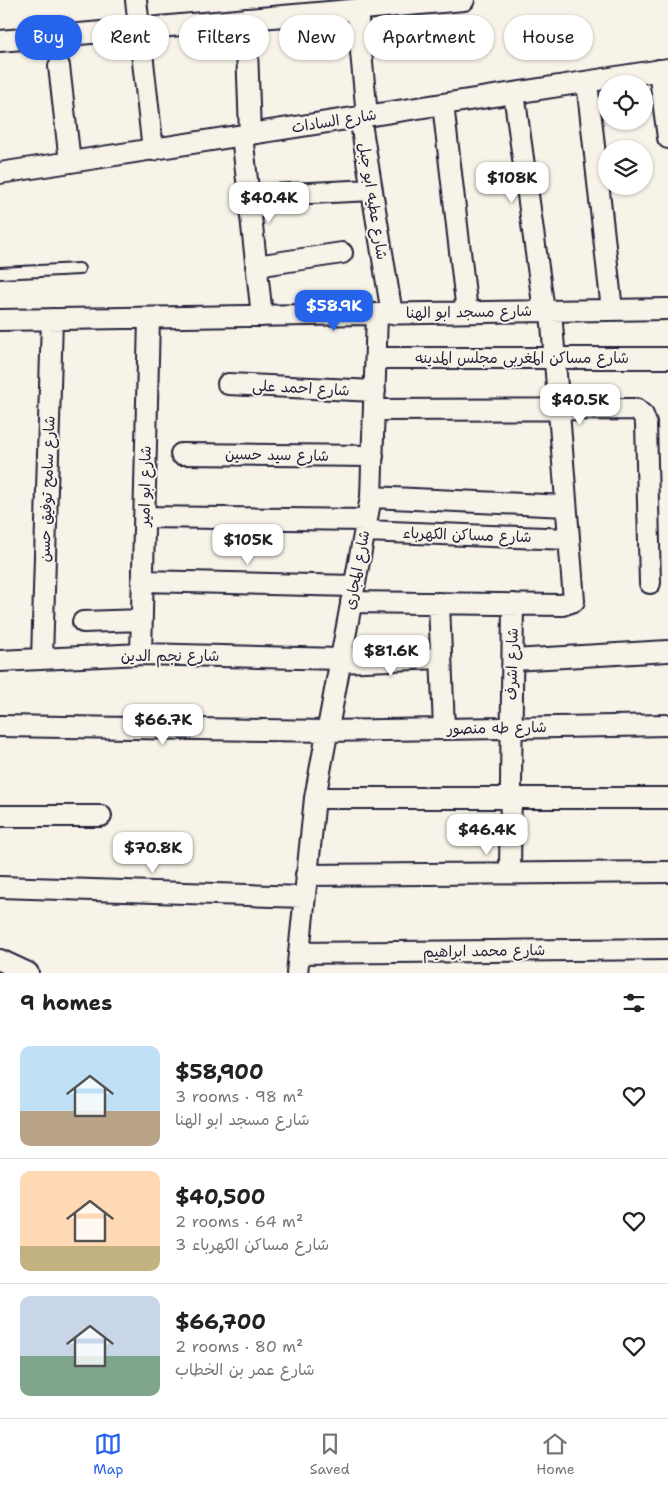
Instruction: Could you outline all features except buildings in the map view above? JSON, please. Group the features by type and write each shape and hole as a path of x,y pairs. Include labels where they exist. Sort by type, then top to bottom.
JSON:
{"street":[{"path":"136,0 138,15"},
{"path":"269,17 464,0"},
{"name":"شارع عطيه ابو جبل","path":"357,10 363,117 384,314"},
{"path":"0,41 92,33"},
{"path":"143,60 153,150"},
{"path":"246,60 246,135 249,196 262,316"},
{"path":"59,66 70,162"},
{"path":"664,69 668,138"},
{"name":"شارع السادات","path":"0,173 664,69"},
{"path":"588,82 612,310"},
{"path":"142,581 352,594 439,603 566,605 574,601 554,358 514,93"},
{"path":"443,104 467,312"},
{"path":"249,196 372,190"},
{"path":"256,266 342,253"},
{"name":"شارع مسجد ابو الهنا","path":"0,320 668,309"},
{"name":"شارع المجارى","path":"298,973 306,875 315,798 371,498 376,358 384,314"},
{"name":"شارع ابو امير","path":"141,654 149,318"},
{"name":"شارع سامح توفيق حسن","path":"42,659 52,319"},
{"name":"شارع مساكن المغربى مجلس المدينه","path":"376,358 668,358"},
{"name":"شارع احمد على","path":"228,384 374,400 558,409 636,409 643,415 646,423 650,583"},
{"name":"شارع سيد حسين","path":"180,454 373,456"},
{"path":"371,498 566,506"},
{"name":"شارع مساكن الكهرباء","path":"144,516 366,525 568,538"},
{"path":"439,603 444,729"},
{"name":"شارع اشرف","path":"510,873 513,604"},
{"path":"83,622 141,620"},
{"path":"512,660 668,651"},
{"name":"شارع نجم الدين","path":"0,661 141,654 340,660 441,658"},
{"name":"شارع طه منصور","path":"0,726 326,731 668,725"},
{"path":"315,798 668,798"},
{"path":"0,816 101,816"},
{"path":"306,875 668,872"},
{"path":"0,887 304,897"},
{"name":"شارع محمد ابراهيم","path":"299,953 668,949"},
{"path":"0,960 28,973"}],"lane":[{"path":"0,273 80,270"}]}
